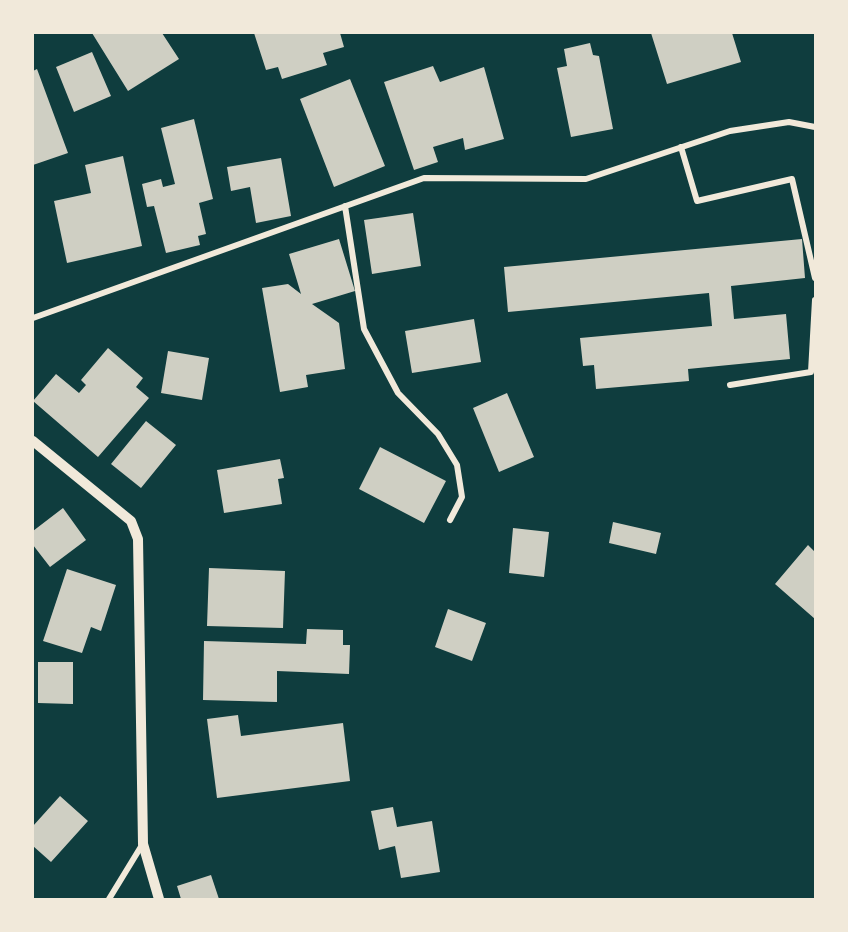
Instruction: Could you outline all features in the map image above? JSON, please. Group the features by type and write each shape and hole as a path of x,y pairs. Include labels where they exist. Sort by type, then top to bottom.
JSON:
{"street":[{"path":"33,318 424,178 586,179 730,131 789,122 815,127"},
{"path":"681,147 697,201 792,179 815,278"},
{"path":"345,206 364,329 398,393 438,434 457,465 462,497 450,520"},
{"path":"730,385 811,372 815,300"},
{"path":"33,441 131,521 138,539 143,844 159,899"},
{"path":"109,899 143,844"}],"building":[{"path":"92,33 162,33 179,59 128,91"},
{"path":"254,33 340,33 344,47 323,53 327,65 282,79 278,67 266,70"},
{"path":"651,33 732,33 741,62 667,84"},
{"path":"590,43 593,55 599,56 613,129 571,137 557,68 567,66 564,49"},
{"path":"92,52 111,96 74,112 56,67"},
{"path":"433,66 440,82 484,67 504,139 465,150 463,138 433,147 438,162 414,170 384,82"},
{"path":"37,69 68,153 33,165 33,71"},
{"path":"350,79 385,166 334,187 300,99"},
{"path":"194,119 213,199 199,203 206,234 198,236 200,245 166,253 154,206 147,207 142,184 161,179 163,187 175,184 161,128"},
{"path":"123,156 142,246 67,263 54,201 91,193 85,165"},
{"path":"281,158 291,216 256,223 250,187 231,191 227,167"},
{"path":"413,213 421,266 372,274 364,220"},
{"path":"339,239 355,291 312,304 339,323 345,369 306,375 308,387 280,392 262,288 288,284 301,294 289,254"},
{"path":"802,239 805,278 731,286 734,319 786,314 790,359 688,369 689,381 596,389 594,365 583,366 580,338 712,326 709,293 508,312 504,267"},
{"path":"474,319 481,362 412,373 405,331"},
{"path":"108,348 143,378 136,387 149,398 98,457 33,401 56,374 79,393 86,385 81,380"},
{"path":"168,351 209,358 202,400 161,393"},
{"path":"507,393 534,457 499,472 473,408"},
{"path":"146,421 176,445 141,488 111,464"},
{"path":"380,447 446,481 424,523 359,489"},
{"path":"280,459 284,478 278,479 282,504 224,513 217,470"},
{"path":"63,508 86,540 50,567 33,545 33,531"},
{"path":"613,522 661,533 656,554 609,543"},
{"path":"513,528 549,532 544,577 509,573"},
{"path":"808,545 815,552 815,619 775,584"},
{"path":"209,568 285,571 283,628 207,626"},
{"path":"67,569 116,585 101,631 91,627 82,653 43,641"},
{"path":"448,609 486,623 472,661 435,647"},
{"path":"307,629 343,630 343,645 350,645 349,674 277,671 277,702 203,700 204,641 306,644"},
{"path":"38,662 73,662 73,704 38,703"},
{"path":"238,715 241,736 343,723 350,781 217,798 207,719"},
{"path":"60,796 88,821 51,862 33,846 33,826"},
{"path":"393,807 397,827 432,821 440,872 401,878 395,846 379,850 371,811"},
{"path":"211,875 219,899 181,899 177,886"}]}
